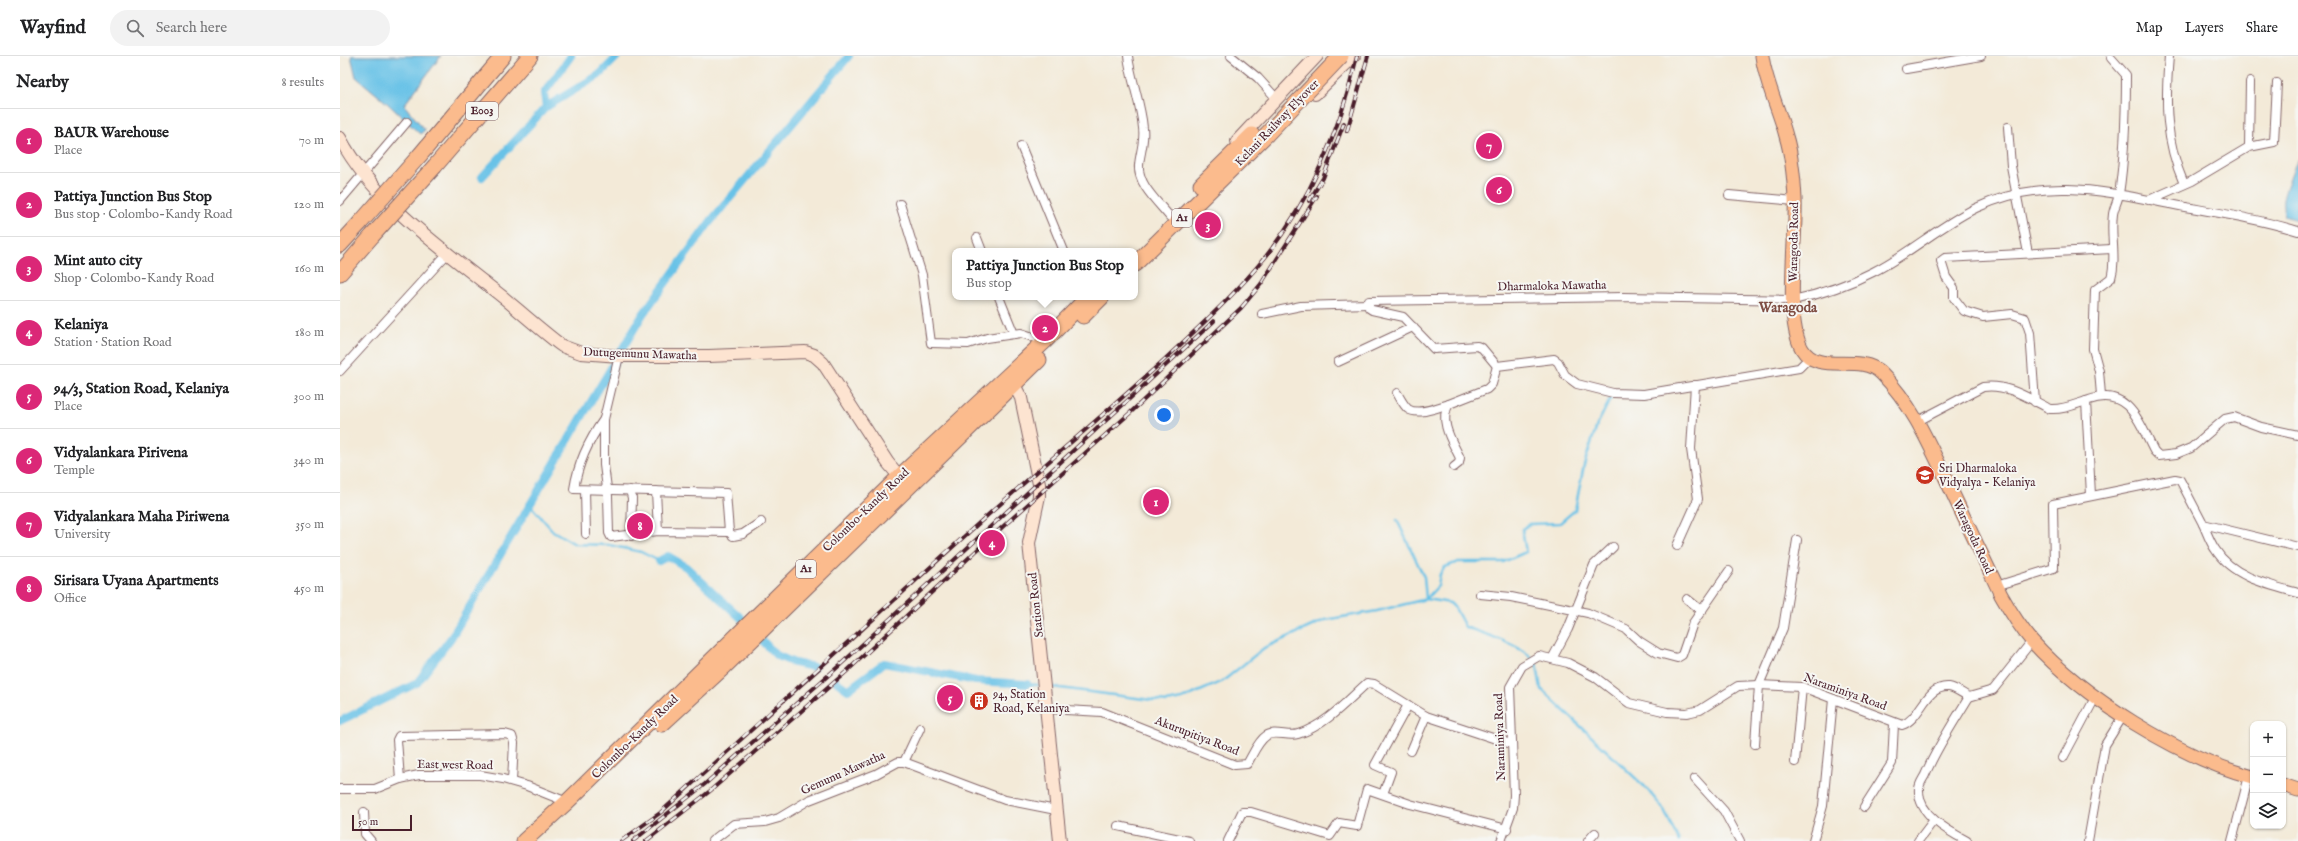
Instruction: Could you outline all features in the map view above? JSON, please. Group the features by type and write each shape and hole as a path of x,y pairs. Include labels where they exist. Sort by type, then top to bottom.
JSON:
{"highway":[{"path":"456,110 495,56"},
{"name":"E003","path":"340,245 503,56"},
{"name":"E003","path":"340,273 530,56"},
{"name":"Kelani Railway Flyover","path":"1262,132 1328,56"},
{"name":"Kelani Railway Flyover","path":"1226,168 1341,56"},
{"name":"A1","path":"1138,248 1170,217 1226,168"},
{"name":"A1","path":"1138,261 1226,168"},
{"name":"Colombo-Kandy Road","path":"1011,379 1083,300"},
{"name":"Colombo-Kandy Road","path":"524,841 567,802 1011,379 1099,300"},
{"name":"Colombo-Kandy Road","path":"538,841 725,666 904,482"}],"main road":[{"name":"Waragoda Road","path":"1762,56 1773,97 1786,136 1795,201 1793,300 1796,336 1802,350 1809,358 1815,361 1858,363 1874,368 1881,373 1918,421 1996,586 2016,620 2032,641 2075,680 2123,716 2168,743 2218,766 2250,777"},
{"path":"2286,787 2298,790"}],"street":[{"path":"1128,56 1132,82 1143,126 1143,142 1139,167 1140,176 1150,192 1170,217"},
{"path":"1231,56 1258,78 1277,99"},
{"path":"1226,168 1240,137 1317,56"},
{"path":"1226,168 1259,152 1324,84 1354,56"},
{"path":"1906,69 1981,56"},
{"path":"2169,56 2167,94 2170,143 2174,160 2184,184"},
{"path":"2101,395 2099,371 2093,344 2094,290 2111,278 2115,267 2112,249 2113,214 2119,195 2126,106 2126,75 2111,58"},
{"path":"1306,67 1324,84"},
{"path":"2249,148 2250,82"},
{"path":"2149,200 2184,184 2249,148 2274,142 2277,83"},
{"path":"340,201 407,122"},
{"path":"2008,127 2011,166 2018,193 2028,253"},
{"name":"Dutugemunu Mawatha","path":"340,138 351,159 362,174 447,254 562,346 581,353 619,356 709,356 795,351 814,355 823,363 832,375 904,482"},
{"path":"1021,146 1063,248"},
{"path":"1793,300 1818,295 1874,272 1935,231 1975,208 2018,193 2052,189 2082,189 2246,218 2298,231"},
{"path":"1729,196 1795,201"},
{"path":"900,204 922,276 931,342 968,344 987,338 1021,333 1045,341"},
{"path":"976,238 981,248"},
{"path":"2035,402 2030,333 2025,318 2012,314 1983,318 1964,311 1954,298 1954,288 1946,277 1941,261 1946,258 2112,249"},
{"path":"340,372 447,254"},
{"name":"Dharmaloka Mawatha","path":"1368,304 1372,299 1690,297 1793,300"},
{"path":"1000,300 1014,334"},
{"path":"1262,314 1301,306 1368,304 1372,310 1403,317 1432,348 1439,350 1477,346 1482,348 1497,366"},
{"path":"1338,362 1413,327"},
{"path":"619,356 604,418 604,465 609,533 611,537 631,536 658,531 729,532 733,536 743,534 761,522"},
{"path":"1497,366 1554,359 1558,362 1565,375 1577,384 1613,392 1644,394 1799,368 1809,358"},
{"path":"1397,394 1407,409 1411,411 1423,411 1449,404 1487,389 1492,384 1497,366"},
{"name":"Station Road","path":"1011,379 1021,398 1039,484 1039,496 1029,543 1048,710 1060,841"},
{"path":"1677,546 1698,499 1691,449 1695,385"},
{"path":"1918,421 1983,388 1994,386 2004,388 2050,409 2058,410 2101,395 2118,397 2126,405 2140,425 2154,451 2159,456 2176,454 2191,448 2225,419 2234,418 2261,427 2298,435"},
{"path":"2086,401 2091,495"},
{"path":"1449,404 1445,412 1446,430 1460,458 1459,463 1454,466"},
{"path":"604,418 589,442 577,473 574,490 656,490 675,494 726,493 729,532"},
{"path":"1996,586 2054,568 2053,504 2175,479 2180,480 2216,550 2225,560 2254,580 2298,593"},
{"path":"585,490 586,534"},
{"path":"630,490 632,498 631,536"},
{"path":"656,490 658,531"},
{"path":"2203,524 2298,547"},
{"path":"1755,744 1759,684 1783,628 1797,540"},
{"path":"1553,658 1568,629 1594,565 1613,547"},
{"path":"1480,594 1511,597 1576,610 1626,629 1639,641 1652,649 1677,658 1682,655 1694,623 1729,571"},
{"path":"1687,599 1702,611"},
{"path":"1967,841 1949,832 1934,820 1922,803 1919,788 1933,757 1969,697 1993,690 2032,641"},
{"name":"Naraminiya Road","path":"1500,841 1507,829 1513,808 1514,795 1510,687 1514,677 1522,666 1539,656 1553,658 1568,663 1595,677 1629,703 1652,710 1687,712 1700,710 1738,686 1759,684 1802,687 1894,724 1902,725 1908,723 1932,692 1941,688 1950,687 1969,697"},
{"name":"Akurupitiya Road","path":"1048,710 1102,712 1235,765 1242,766 1247,764 1264,737 1270,734 1286,735 1307,730 1325,720 1367,683 1374,684 1426,716 1511,744"},
{"path":"1795,762 1802,687"},
{"path":"2063,758 2096,696"},
{"path":"1813,841 1823,806 1833,699"},
{"path":"1383,794 1391,772 1376,765 1408,705"},
{"path":"1411,751 1426,716"},
{"path":"2088,841 2105,745 2123,716"},
{"path":"1864,807 1892,763 1894,724"},
{"path":"904,762 920,728"},
{"path":"400,779 397,740 399,736 505,734 512,736 514,743 512,781"},
{"name":"Gemunu Mawatha","path":"716,840 734,824 765,822 779,818 808,800 876,774 898,762 904,762 1005,800 1056,810"},
{"name":"East west Road","path":"340,789 375,789 400,779 419,775 480,776 512,781 567,802"},
{"path":"1695,779 1724,811 1740,841"},
{"path":"2232,841 2250,780"},
{"path":"1229,841 1242,812 1247,812 1330,836 1339,823 1357,826 1365,790 1369,789 1410,804 1507,829"},
{"path":"364,812 365,834 371,841"},
{"path":"1918,841 1934,820"},
{"path":"1118,826 1189,841"},
{"path":"1588,841 1595,833"}],"water":[{"path":"351,56 441,56 404,105 425,130 420,134 356,77"},
{"path":"2298,160 2298,220 2284,216 2283,204 2287,186"}],"waterway":[{"path":"546,107 544,93 571,56"},
{"path":"482,177 546,107 599,75 618,56"},
{"path":"340,721 417,683 451,638 643,314 710,222 849,56"},
{"path":"1426,599 1438,586 1440,574 1445,567 1458,562 1503,562 1526,552 1522,529 1530,524 1560,523 1575,510 1584,465 1597,425 1611,398"},
{"path":"530,505 553,531 575,544 609,545 641,552 659,561"},
{"path":"1397,520 1424,577 1426,599"},
{"path":"659,561 668,556 686,567 743,620"},
{"path":"1052,687 1167,702 1182,699 1223,681 1264,648 1325,620 1377,611 1426,599 1450,603 1455,608 1465,627 1515,646 1532,658 1537,667 1541,689 1647,789 1664,810 1679,841"},
{"path":"760,638 776,655 794,663 814,667"},
{"path":"837,682 848,690 884,663 976,681 1027,684"},
{"path":"1027,684 1038,685"}],"railway":[{"path":"621,841 660,813 979,523 1164,360 1243,283 1267,255 1283,233 1311,185 1323,160 1343,109 1357,56"},
{"path":"1347,131 1368,56"},
{"path":"1309,201 1323,178 1344,123"},
{"path":"646,841 710,791 846,672 989,539 1130,413 1241,308 1261,284 1317,196"},
{"path":"633,841 705,784 840,665 1214,321"}],"place":[{"name":"Vidyalankara Maha Piriwena","path":"1489,146"},
{"name":"Vidyalankara Pirivena","path":"1499,190"},
{"name":"Mint auto city","path":"1208,225"},
{"name":"Pattiya Junction Bus Stop","path":"1045,328"},
{"name":"Sri Dharmaloka Vidyalya - Kelaniya","path":"1925,475"},
{"name":"BAUR Warehouse","path":"1156,502"},
{"name":"Sirisara Uyana Apartments","path":"640,526"},
{"name":"Kelaniya","path":"992,543"},
{"name":"94/3, Station Road, Kelaniya","path":"950,698"},
{"name":"94, Station Road, Kelaniya","path":"979,701"}],"district":[{"name":"Waragoda","path":"1788,308"}]}
